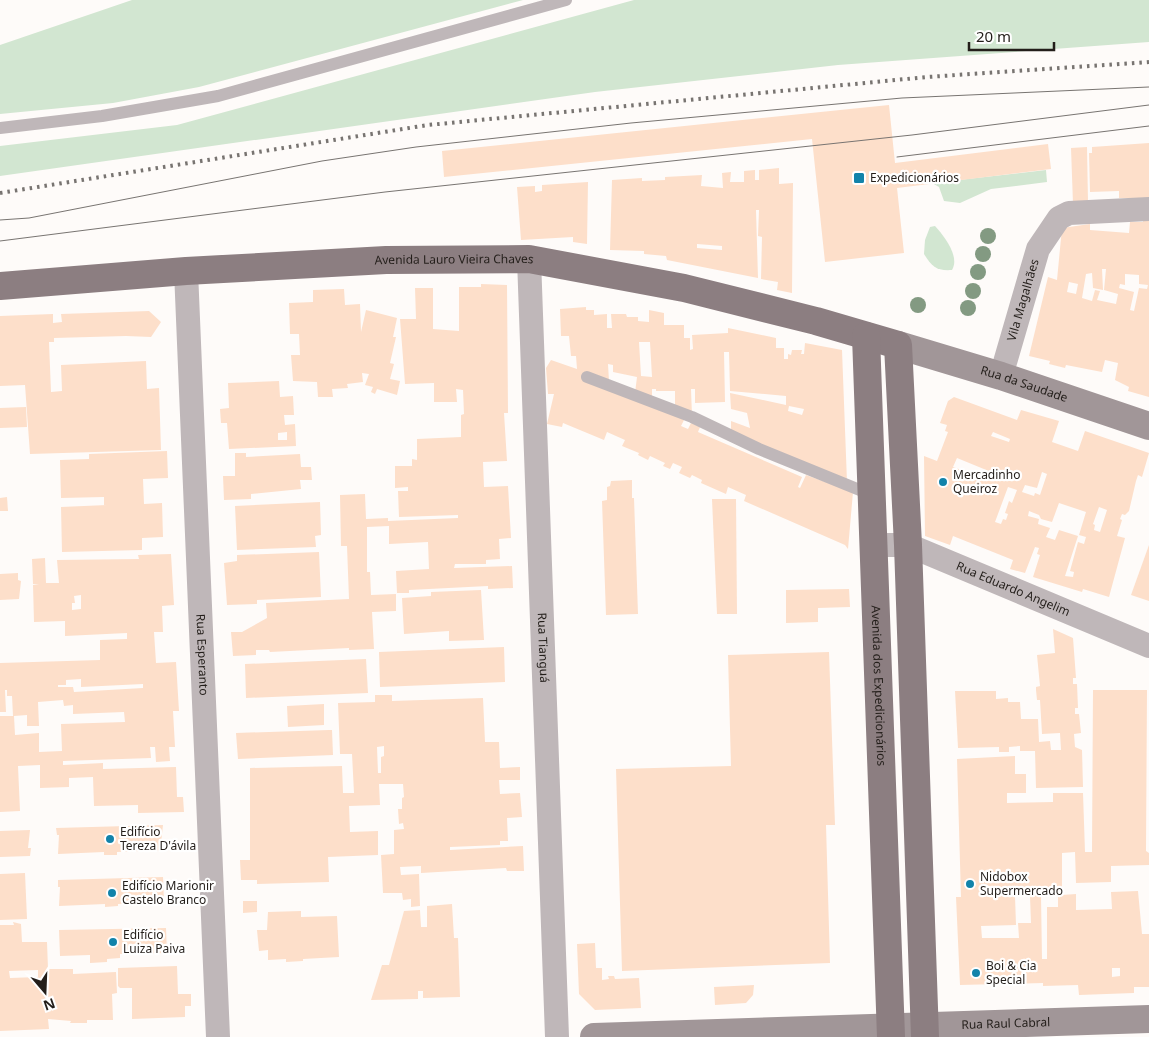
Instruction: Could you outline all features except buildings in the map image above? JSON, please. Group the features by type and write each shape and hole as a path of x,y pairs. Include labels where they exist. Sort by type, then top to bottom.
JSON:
{"main road":[{"name":"Avenida Lauro Vieira Chaves","path":"0,286 186,271 386,260 529,259 684,288 898,345"},
{"name":"Avenida dos Expedicionários","path":"866,336 891,1032"},
{"name":"Rua da Saudade","path":"898,345 1148,424"},
{"path":"898,345 908,545 925,1032"},
{"name":"Rua Raul Cabral","path":"594,1037 925,1032 1149,1019"}],"street":[{"name":"Vila Magalhães","path":"1001,376 1038,249 1059,218 1069,213 1149,209"},
{"name":"Rua Tianguá","path":"529,259 557,1037"},
{"name":"Rua Esperanto","path":"186,271 218,1037"},
{"name":"Rua Eduardo Angelim","path":"874,545 908,545 1149,646"}],"lane":[{"path":"0,128 102,116 218,96 566,0"},
{"path":"587,377 692,418 759,449 872,495"}],"green space":[{"path":"132,0 523,0 199,87 113,103 0,114 0,45"},
{"path":"634,0 1149,0 1149,42 838,65 595,92 0,176 0,146 177,125"},
{"path":"1046,170 1047,182 991,189 960,203 944,201 939,187 932,183"},
{"path":"935,226 947,241 953,253 954,265 952,270 942,270 935,267 924,254 925,240 930,227"}],"tram line":[{"path":"0,220 29,218 322,161 416,147 631,123 902,98 1149,87"},
{"path":"0,241 385,192 912,135 1149,105"},
{"path":"897,157 1149,126"}],"railway":[{"path":"0,193 428,125 927,77 1149,62"}],"place":[{"name":"Expedicionários","path":"859,178"},
{"name":"Mercadinho Queiroz","path":"943,482"},
{"name":"Edifício Tereza D'ávila","path":"110,839"},
{"name":"Nidobox Supermercado","path":"970,884"},
{"name":"Edifício Marionir Castelo Branco","path":"112,893"},
{"name":"Edifício Luiza Paiva","path":"113,942"},
{"name":"Boi & Cia Special","path":"976,973"}]}
